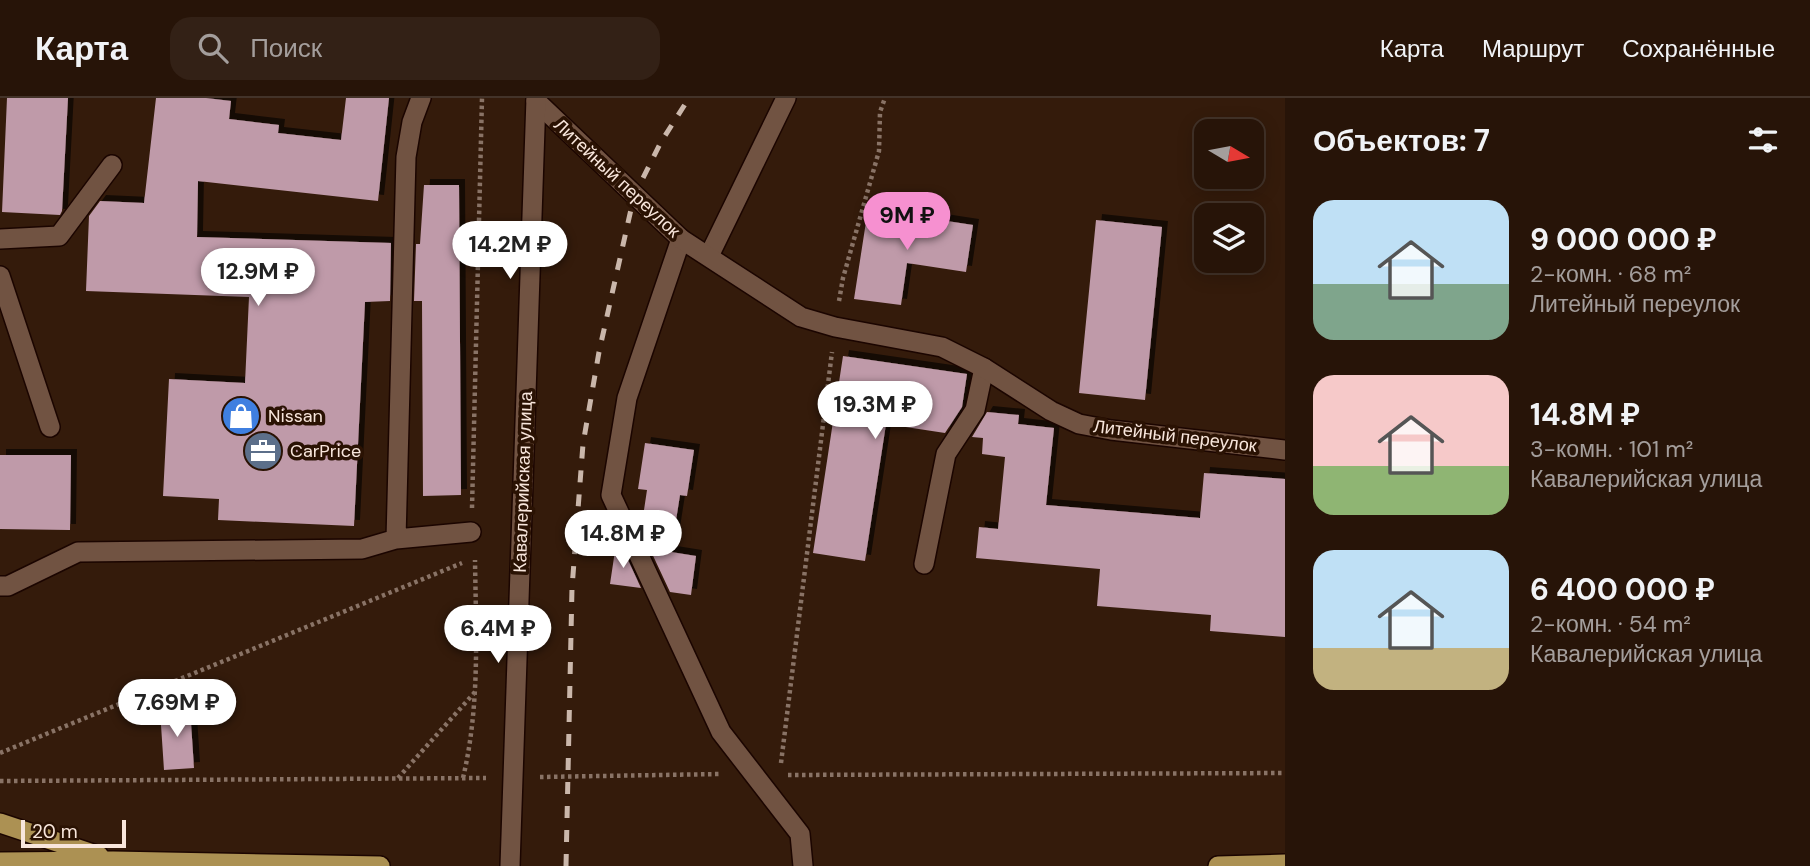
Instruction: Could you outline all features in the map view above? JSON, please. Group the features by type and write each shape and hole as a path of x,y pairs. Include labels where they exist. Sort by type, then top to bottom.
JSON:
{"main road":[{"path":"0,823 113,861"},
{"path":"0,862 113,861 380,866"},
{"path":"1218,866 1285,864"}],"street":[{"path":"396,538 406,157 411,122 421,98"},
{"path":"709,256 786,98"},
{"name":"Литейный переулок","path":"536,100 681,239 801,317 835,327 942,347 984,368 1051,411 1079,424 1285,450"},
{"name":"Кавалерийская улица","path":"510,866 536,100"},
{"path":"0,239 59,236 112,165"},
{"path":"681,239 627,398 611,495 721,732 800,834 803,866"},
{"path":"0,276 50,427"},
{"path":"924,564 946,454 975,410 984,368"},
{"path":"0,586 8,586 78,552 362,549 396,538 471,532"},
{"path":"1280,865 1285,852"}],"path":[{"path":"471,532 482,98"},
{"path":"885,98 880,112 879,151 843,278 835,327 779,775 1285,773"},
{"path":"0,753 475,557 476,690 463,778"},
{"path":"397,779 476,690"},
{"path":"0,781 754,774"}],"building":[{"path":"7,98 68,98 60,215 2,212"},
{"path":"156,98 231,101 229,119 279,125 278,133 341,140 346,98 389,98 378,201 198,181 197,237 391,243 390,301 365,302 354,526 218,520 219,499 163,496 169,379 245,383 249,297 86,291 89,216 100,201 144,203"},
{"path":"424,185 459,185 461,495 423,496 422,301 414,301 416,244 420,244"},
{"path":"868,209 973,225 966,272 907,263 901,305 854,299"},
{"path":"1096,220 1162,227 1145,400 1079,393"},
{"path":"843,356 967,374 962,407 945,433 886,424 865,561 813,553"},
{"path":"987,412 1019,415 1018,424 1054,428 1046,505 1200,518 1204,473 1285,479 1285,637 1210,631 1211,615 1097,606 1100,569 976,558 979,527 998,529 1005,457 982,454 983,438 972,437"},
{"path":"645,443 694,450 687,496 680,495 671,552 696,556 691,595 670,592 641,530 647,490 638,489"},
{"path":"0,455 71,455 70,530 0,529"},
{"path":"616,544 621,545 641,588 610,584"},
{"path":"190,708 194,768 164,770 160,710"}],"railway":[{"path":"566,866 572,588 583,444 599,352 634,196 661,142 689,98"}],"place":[{"name":"Nissan","path":"241,416"},
{"name":"CarPrice","path":"263,451"}]}
